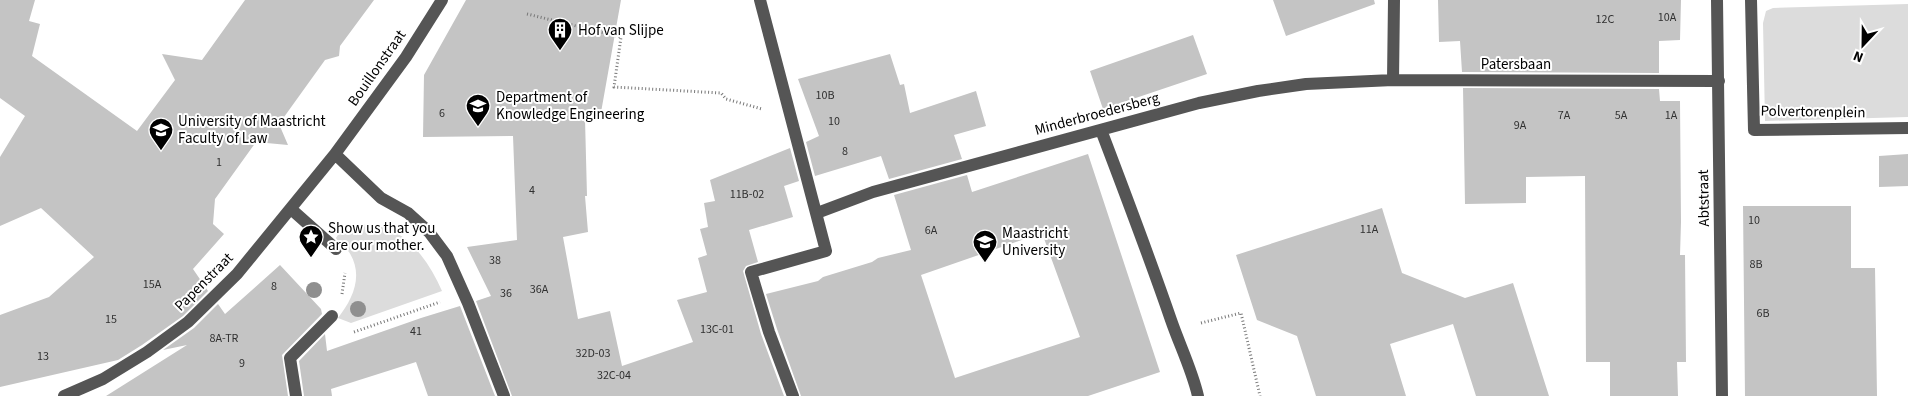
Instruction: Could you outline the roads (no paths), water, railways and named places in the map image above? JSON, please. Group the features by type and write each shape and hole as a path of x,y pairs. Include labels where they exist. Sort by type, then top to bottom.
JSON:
{"street":[{"name":"Bouillonstraat","path":"335,154 406,57 442,0"},
{"path":"760,0 826,251 751,272 769,332 793,396"},
{"path":"1393,80 1394,0"},
{"name":"Abtstraat","path":"1718,0 1722,396"},
{"name":"Polvertorenplein","path":"1751,0 1754,130 1908,128"},
{"name":"Minderbroedersberg","path":"817,213 874,192 1199,103 1306,84 1393,80"},
{"name":"Patersbaan","path":"1393,80 1719,81"},
{"path":"1101,130 1138,224 1195,381 1198,396"},
{"name":"Papenstraat","path":"64,396 82,389 124,366 188,322 237,274 335,154"},
{"path":"335,154 381,198 408,213 429,232 447,256 504,396"},
{"path":"291,209 336,249"},
{"path":"296,396 290,358 332,316"}],"place":[{"name":"Hof van Slijpe","path":"560,51"},
{"name":"Department of Knowledge Engineering","path":"478,127"},
{"name":"University of Maastricht Faculty of Law","path":"161,151"},
{"name":"Show us that you are our mother.","path":"311,258"},
{"name":"Maastricht University","path":"985,263"}]}
